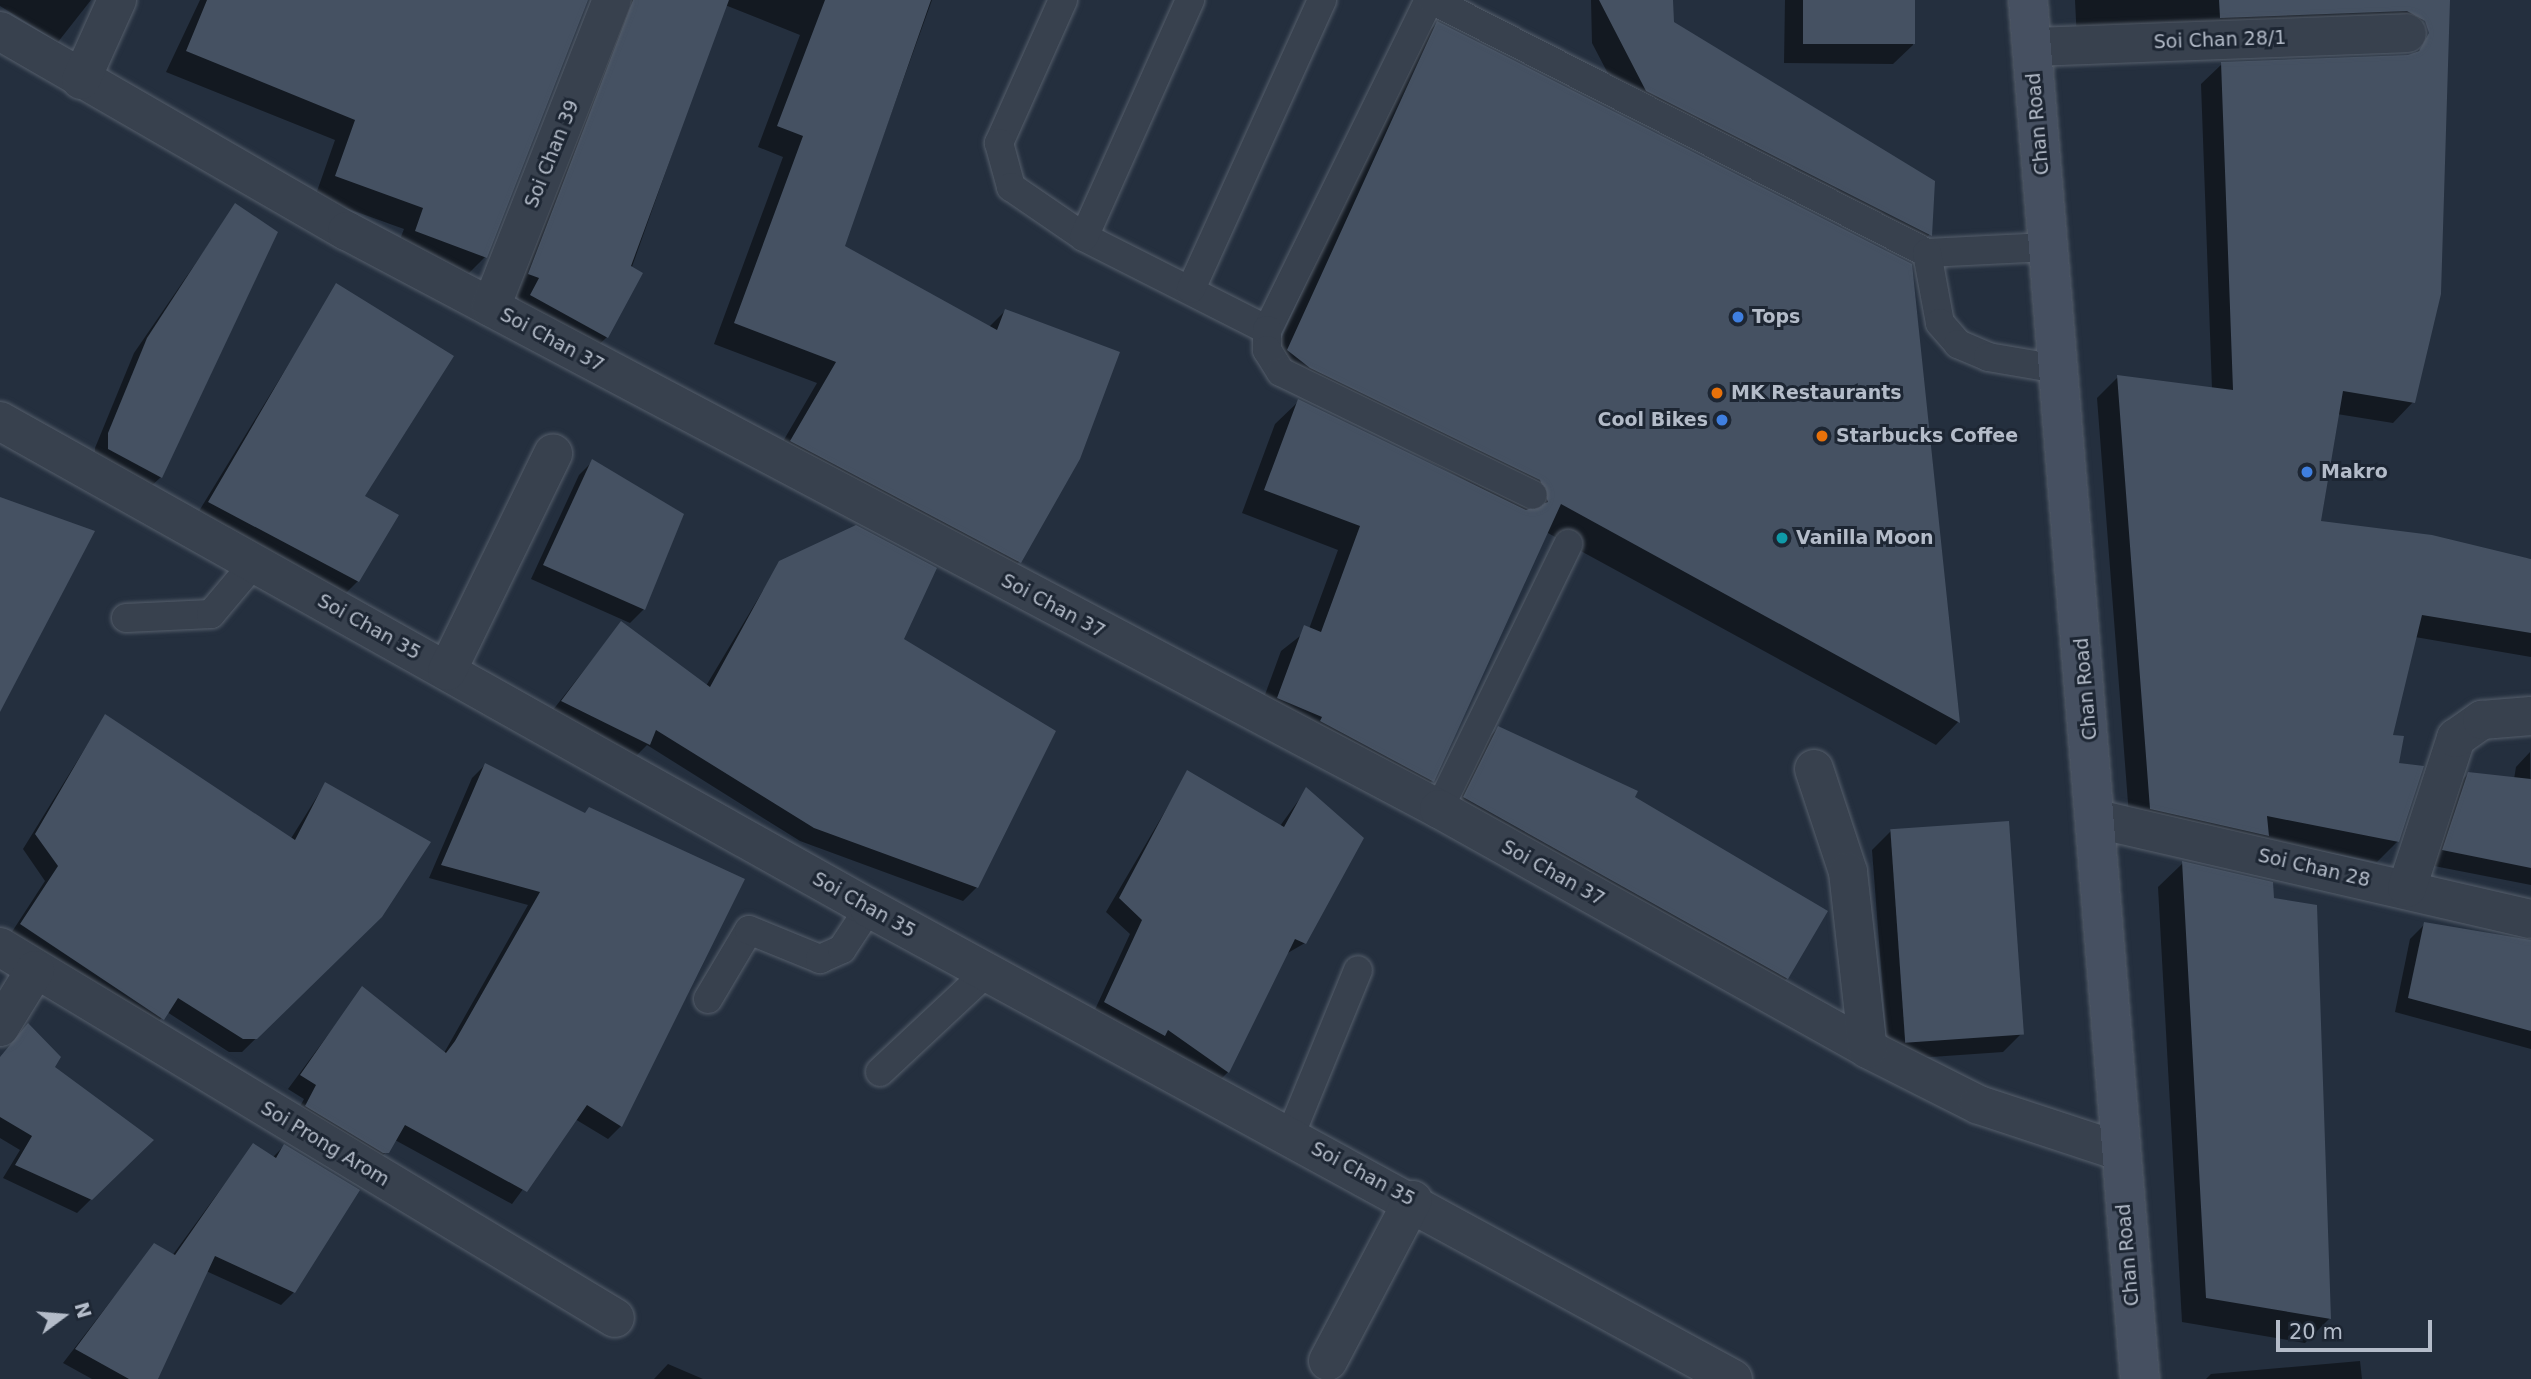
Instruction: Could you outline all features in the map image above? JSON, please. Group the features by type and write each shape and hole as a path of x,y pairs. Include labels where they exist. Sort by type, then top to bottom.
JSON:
{"main road":[{"name":"Chan Road","path":"2028,0 2097,819 2119,1151 2140,1379"}],"street":[{"path":"81,80 117,0"},
{"name":"Soi Chan 39","path":"491,307 612,0"},
{"name":"Soi Chan 37","path":"0,31 81,80 491,307 1439,810 1868,1049 1979,1105 2119,1151"},
{"name":"Soi Chan 28/1","path":"2032,47 2407,33"},
{"name":"Soi Chan 35","path":"0,421 869,908 1413,1200 1713,1374"},
{"path":"447,671 553,454"},
{"path":"2407,888 2456,738 2482,720 2531,716"},
{"path":"1814,769 1848,872 1868,1049"},
{"name":"Soi Chan 28","path":"2097,819 2407,888 2531,919"},
{"name":"Soi Prong Arom","path":"0,947 615,1318"},
{"path":"0,1027 35,970"},
{"path":"1328,1361 1413,1200"}],"lane":[{"path":"1063,0 999,143 999,156 1011,187 1084,237 1191,289 1267,330"},
{"path":"1084,237 1190,0"},
{"path":"1191,289 1322,0"},
{"path":"1533,495 1281,372 1267,350 1267,330 1430,0 1927,253 2048,247"},
{"path":"1927,253 1940,323 1958,344 1987,357 2058,369"},
{"path":"1439,810 1568,544"},
{"path":"126,618 211,614 255,562"},
{"path":"708,999 750,930 820,959 842,949 869,908"},
{"path":"1290,1136 1358,970"},
{"path":"880,1072 987,972"}],"building":[{"path":"207,0 588,0 487,258 415,231 423,208 335,176 355,120 186,51"},
{"path":"633,0 729,0 631,266 643,273 608,338 530,295 539,278 528,274"},
{"path":"825,0 931,0 845,246 997,330 1005,309 1120,352 1080,459 1021,563 790,441 836,362 734,323 803,136 777,126"},
{"path":"1599,0 1673,0 1674,22 1935,181 1932,236 1646,91"},
{"path":"1803,0 1915,0 1915,44 1803,44"},
{"path":"2219,0 2450,0 2441,294 2415,403 2343,391 2321,521 2432,535 2531,559 2531,633 2422,615 2393,735 2404,736 2399,763 2424,766 2399,842 2267,816 2269,836 2150,809 2117,375 2233,390 2221,62 2408,55 2419,51 2429,33 2425,21 2407,11 2220,18"},
{"name":"Vanilla Moon","path":"1437,21 1912,264 1960,723 1561,504 1434,782 1320,721 1322,717 1277,698 1304,625 1321,632 1360,526 1264,490 1298,399 1526,510 1548,502 1540,480 1310,368 1287,350"},
{"path":"235,203 278,232 162,478 108,449 108,433 147,338"},
{"path":"336,283 454,356 365,496 399,515 359,582 208,502"},
{"path":"592,459 684,514 645,610 543,565"},
{"path":"0,497 95,531 0,712"},
{"path":"856,525 937,568 904,639 1056,731 978,888 814,828 656,730 650,745 561,701 621,621 710,687 779,561"},
{"path":"105,714 295,840 325,782 431,842 382,917 257,1039 243,1039 178,998 164,1020 20,924 58,866 35,834"},
{"path":"1498,726 1638,791 1635,797 1828,911 1788,979 1463,797"},
{"path":"485,763 585,813 589,807 745,879 622,1127 587,1105 527,1192 405,1125 389,1153 383,1153 305,1106 316,1085 300,1075 362,986 446,1053 455,1041 540,892 441,865"},
{"path":"1187,770 1284,827 1306,787 1364,838 1306,944 1295,939 1229,1073 1168,1030 1165,1036 1104,1002 1142,920 1119,898"},
{"path":"2468,772 2531,779 2531,868 2442,850"},
{"path":"2009,821 2024,1034 1905,1043 1890,829"},
{"path":"2182,861 2273,882 2274,898 2317,905 2331,1319 2206,1298"},
{"path":"2424,922 2531,940 2531,1031 2408,998"},
{"path":"28,1023 61,1057 55,1067 154,1140 92,1200 15,1165 32,1136 0,1117 0,1057"},
{"path":"253,1143 276,1158 284,1144 360,1190 295,1293 215,1256 158,1379 129,1379 75,1349 154,1243 175,1255"}],"place":[{"name":"Tops","path":"1738,317"},
{"name":"MK Restaurants","path":"1717,393"},
{"name":"Cool Bikes","path":"1722,420"},
{"name":"Starbucks Coffee","path":"1822,436"},
{"name":"Makro","path":"2307,472"},
{"name":"Vanilla Moon","path":"1782,538"}]}
